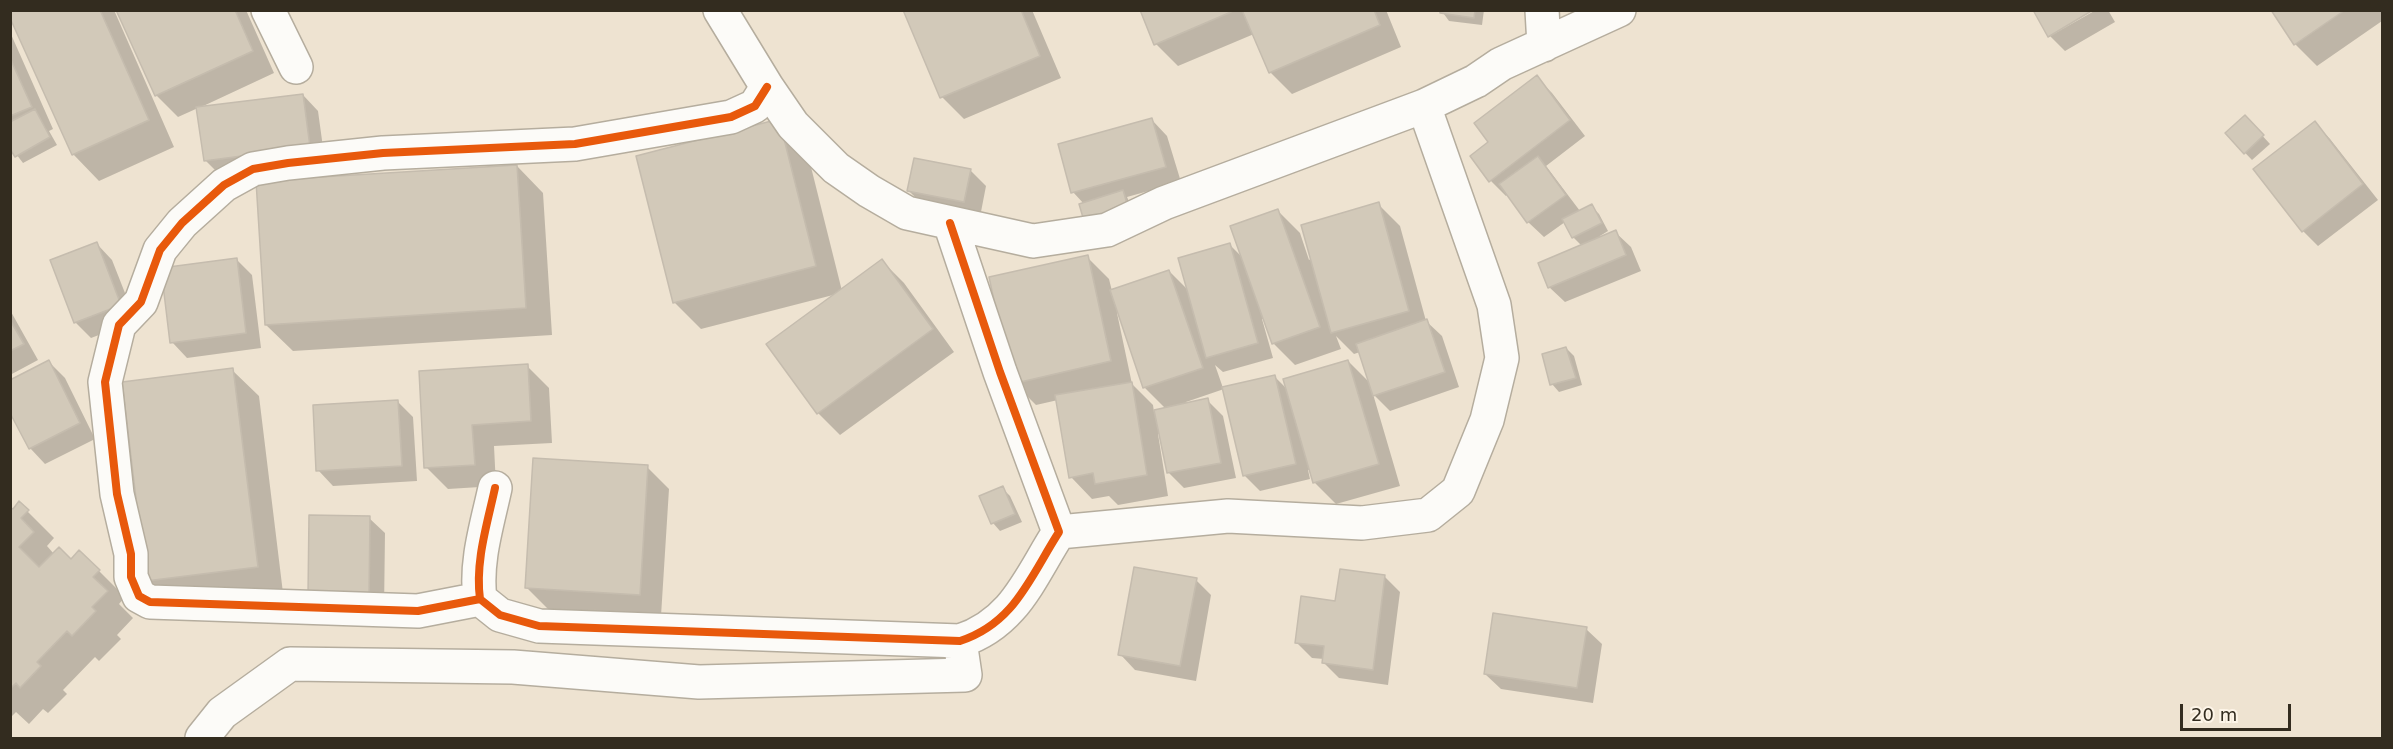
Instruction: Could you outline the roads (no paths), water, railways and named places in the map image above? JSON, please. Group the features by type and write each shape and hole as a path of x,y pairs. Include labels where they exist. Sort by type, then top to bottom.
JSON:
{"street":[{"path":"268,10 296,67"},
{"path":"720,10 793,125 836,168 907,213 1033,241 1107,230 1164,203 1424,106 1476,81 1501,64 1619,10"},
{"path":"1542,10 1544,45"},
{"path":"480,599 418,611 150,602 139,596 131,577 131,554 117,494 105,382 119,325 141,302 148,277 160,250 182,223 224,185 253,169 383,153 575,144 731,117 755,106 767,87"},
{"path":"1059,532 1228,516 1362,523 1428,515 1458,491 1487,420 1502,358 1494,305 1424,106"},
{"path":"950,223 1000,372 1059,532"},
{"path":"495,488 478,567 480,599 500,615 539,626 960,641 981,634 1002,618 1020,599 1059,532"},
{"path":"202,738 222,713 290,664 513,667 699,682 965,675 960,641"}]}
